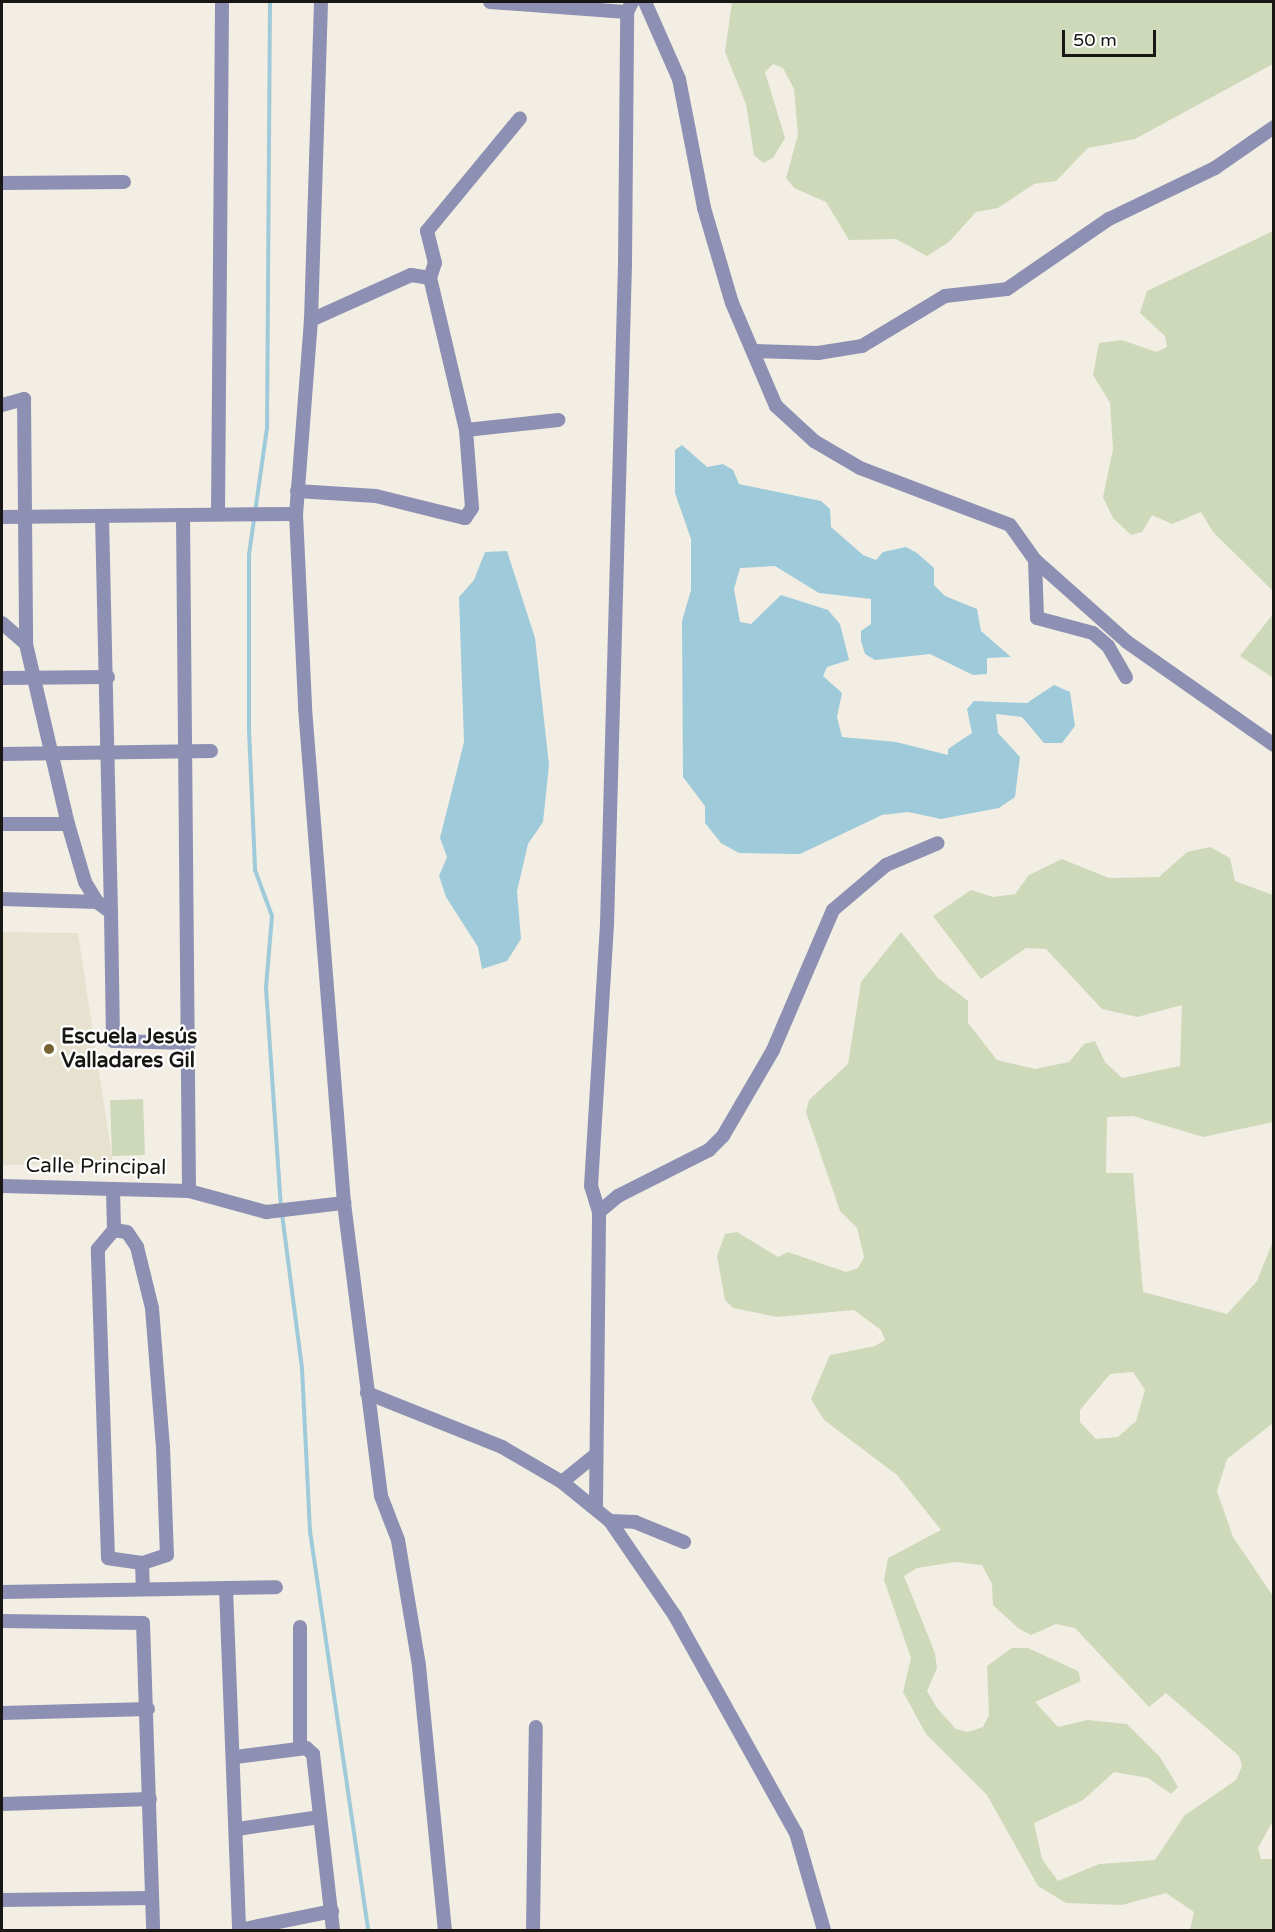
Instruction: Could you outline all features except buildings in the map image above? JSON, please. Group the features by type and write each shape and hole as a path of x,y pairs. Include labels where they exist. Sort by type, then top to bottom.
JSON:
{"street":[{"path":"222,2 223,514"},
{"path":"321,2 311,320 297,491 290,514 344,1203 381,1496 398,1540 419,1666 445,1930"},
{"path":"490,2 629,7 626,264 607,925 591,1186 599,1212 594,1456 596,1506"},
{"path":"645,2 679,79 704,208 753,351 776,406 814,441 860,468 1010,525 1035,560 1126,642 1274,745"},
{"path":"297,491 376,496 470,516 466,430 430,278 435,263 427,231 520,118"},
{"path":"753,351 818,353 862,346 945,296 1007,289 1101,224 1215,168 1274,127"},
{"path":"2,183 124,182"},
{"path":"311,320 411,275 430,278"},
{"path":"2,405 24,399 28,516 26,644 37,677 68,824 85,882 97,902 111,912"},
{"path":"466,430 558,420"},
{"path":"2,517 290,514"},
{"path":"183,515 183,752 189,1043 189,1191"},
{"path":"102,516 108,677 113,1041 189,1043"},
{"path":"1035,560 1037,618 1093,633 1108,646 1126,677"},
{"path":"2,623 26,644"},
{"path":"2,678 108,677"},
{"path":"2,754 211,751"},
{"path":"2,824 68,824"},
{"path":"599,1212 618,1196 709,1150 723,1136 773,1050 833,910 886,865 938,843"},
{"path":"2,899 97,902"},
{"name":"Calle Principal","path":"2,1186 189,1191 266,1212 344,1203"},
{"path":"113,1189 114,1230 98,1249 108,1558 142,1563 167,1555 153,1320 137,1247 127,1232 114,1230"},
{"path":"367,1393 502,1447 562,1482 596,1506 610,1521 675,1616 796,1833 824,1930"},
{"path":"562,1482 594,1456"},
{"path":"610,1521 635,1522 684,1542"},
{"path":"142,1563 143,1589"},
{"path":"2,1592 276,1587"},
{"path":"226,1588 236,1757 239,1930 332,1911"},
{"path":"2,1621 143,1623 148,1709 153,1930"},
{"path":"300,1627 300,1748"},
{"path":"2,1713 148,1709"},
{"path":"533,1930 536,1727"},
{"path":"236,1757 300,1748 313,1754 333,1930"},
{"path":"2,1804 150,1799"},
{"path":"237,1829 320,1817"},
{"path":"2,1900 152,1898"}],"shaded area":[{"name":"Escuela Jesús Valladares Gil","path":"2,932 78,933 113,1164 2,1165"}],"green space":[{"path":"732,2 1273,2 1273,64 1135,139 1088,148 1056,181 1034,184 998,208 976,212 949,242 927,256 896,239 849,240 826,202 794,188 786,178 798,135 794,89 783,68 773,64 765,72 785,138 773,158 763,163 754,155 746,104 725,52"},
{"path":"1273,231 1273,591 1213,532 1201,512 1172,524 1152,515 1142,532 1131,535 1113,518 1103,497 1113,449 1110,403 1093,375 1099,343 1122,340 1156,352 1167,347 1165,336 1140,313 1147,291"},
{"path":"1273,614 1273,678 1240,656"},
{"path":"1210,847 1230,858 1235,881 1273,895 1273,1122 1203,1137 1133,1116 1107,1117 1106,1173 1133,1173 1143,1292 1227,1314 1257,1281 1273,1241 1273,1423 1227,1459 1217,1491 1233,1537 1273,1596 1273,1821 1258,1848 1261,1859 1273,1859 1273,1930 1190,1930 1194,1912 1166,1893 1122,1905 1066,1903 1038,1886 987,1795 926,1734 903,1692 911,1658 884,1580 888,1558 941,1530 897,1475 824,1420 811,1399 830,1355 875,1346 885,1340 881,1330 854,1310 777,1317 733,1308 725,1300 717,1256 725,1234 737,1232 778,1257 788,1252 846,1272 858,1268 864,1257 857,1228 840,1211 806,1112 809,1100 848,1064 861,982 901,932 938,978 968,1001 968,1023 997,1060 1035,1069 1069,1062 1084,1044 1095,1041 1105,1062 1122,1078 1180,1066 1182,1005 1137,1017 1102,1009 1046,949 1026,948 981,979 933,916 971,890 993,897 1015,894 1029,875 1062,859 1109,878 1159,877 1187,852","holes":["1133,1372 1145,1390 1136,1421 1118,1437 1096,1439 1080,1422 1080,1410 1110,1374","955,1562 982,1565 992,1584 993,1605 1018,1628 1031,1635 1056,1624 1075,1628 1149,1707 1166,1693 1239,1756 1242,1766 1236,1780 1184,1816 1155,1860 1099,1864 1058,1881 1042,1859 1034,1823 1083,1800 1114,1772 1148,1778 1171,1794 1178,1787 1160,1757 1127,1724 1087,1720 1058,1727 1035,1702 1081,1681 1078,1671 1028,1648 1012,1648 987,1666 989,1715 983,1727 968,1732 956,1729 937,1708 927,1691 937,1668 935,1653 904,1576 917,1568"]},
{"path":"143,1099 145,1155 112,1156 110,1100"}],"water":[{"path":"682,445 707,467 723,464 733,470 739,484 821,501 830,509 831,527 863,555 876,560 883,552 906,547 917,553 934,568 934,585 945,596 977,609 981,631 1011,657 987,658 987,674 973,675 930,654 875,660 865,654 861,641 861,631 871,624 871,599 819,593 775,566 740,568 734,589 740,622 751,624 781,595 828,610 840,624 849,660 827,667 823,676 842,693 837,717 842,737 896,742 948,755 948,749 972,733 967,709 974,701 1027,703 1054,685 1070,692 1075,726 1062,743 1044,743 1022,717 996,714 998,733 1020,757 1015,797 999,808 941,819 908,812 882,815 800,854 739,853 721,843 705,823 705,806 683,777 682,621 691,590 691,539 675,493 675,450"},
{"path":"507,551 535,638 549,765 543,822 528,844 517,891 521,939 507,961 482,969 478,947 446,897 439,876 447,857 440,838 464,742 459,597 474,580 485,552"}],"waterway":[{"path":"270,2 267,428 249,554 249,730 255,870 272,916 266,988 281,1206"},
{"path":"282,1214 302,1368 310,1531 368,1930"}],"place":[{"name":"Escuela Jesús Valladares Gil","path":"49,1049"}]}
